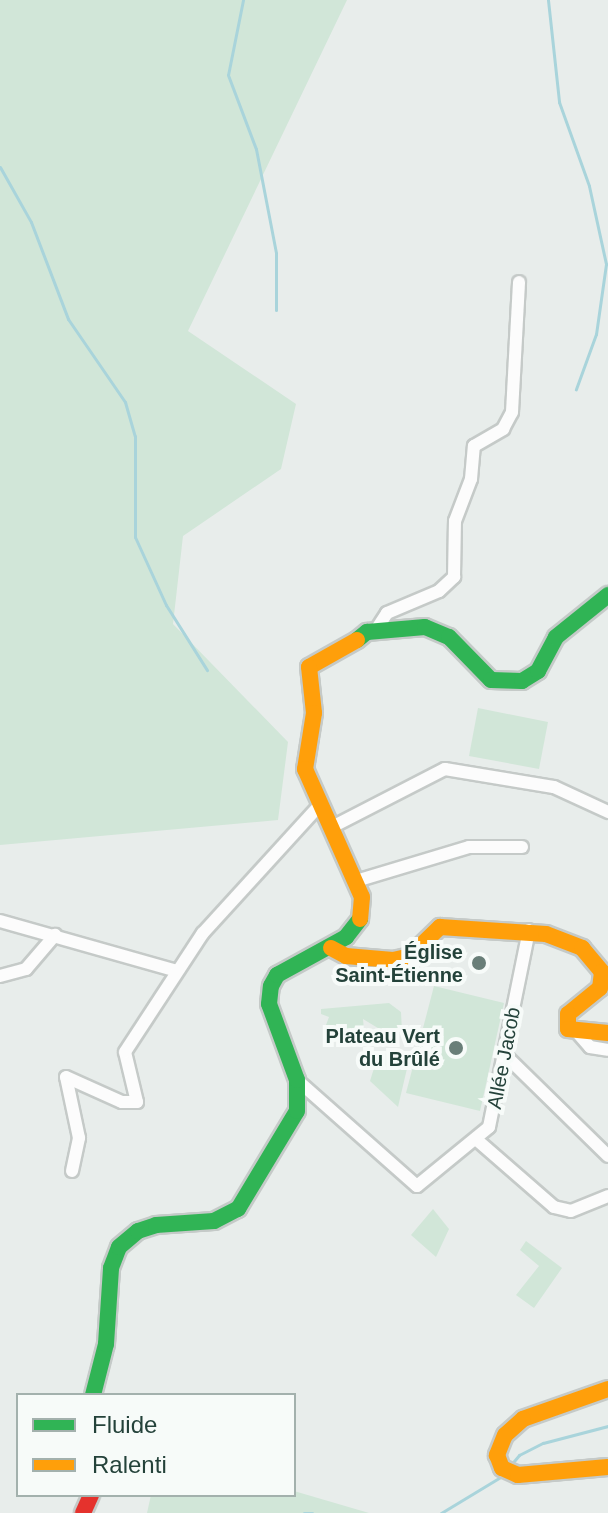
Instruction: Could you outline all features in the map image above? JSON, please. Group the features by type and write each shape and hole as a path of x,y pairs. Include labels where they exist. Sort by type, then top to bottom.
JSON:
{"main road":[{"path":"94,1393 106,1344 111,1268 119,1247 138,1231 156,1225 232,1215 297,1111 297,1080 269,993 277,975 331,948 360,919 362,897 332,827 319,806 304,757 314,713 309,667 376,630 439,631 491,680 513,683 538,671 551,642 608,595"},
{"path":"331,948 346,956 393,960 410,956 440,927 529,930 582,948 602,972 600,988 568,1014 568,1029 608,1033"},
{"path":"608,1389 523,1419 499,1445 502,1468 528,1475 608,1467"}],"street":[{"path":"376,630 387,613 439,591 454,577 455,521 471,479 474,446 503,429 512,412 519,282"},
{"path":"332,827 445,769 554,787 608,812"},
{"path":"72,1171 79,1138 66,1077 122,1102 137,1102 125,1052 177,971 222,911 319,806"},
{"path":"356,881 469,847 522,847"},
{"path":"0,921 177,971"},
{"name":"Allée Jacob","path":"297,1080 417,1186 477,1140 493,1117 529,930"},
{"path":"0,976 26,969 55,935"},
{"path":"577,1032 590,1047 608,1050"},
{"path":"506,1056 608,1156"},
{"path":"477,1140 554,1207 571,1211 608,1196"}],"green space":[{"path":"0,0 347,0 188,331 296,404 281,469 183,536 173,624 288,742 278,820 0,845"},
{"path":"478,708 548,722 539,769 469,756"},
{"name":"Plateau Vert du Brûlé","path":"434,986 504,1003 480,1111 406,1093"},
{"path":"389,1003 401,1012 402,1032 391,1036 363,1019 365,1041 326,1025 329,1017 321,1014 321,1009"},
{"path":"379,1052 409,1060 398,1107 370,1081"},
{"path":"433,1209 449,1229 436,1257 411,1235"},
{"path":"526,1241 562,1268 534,1308 516,1295 539,1266 520,1250"},
{"path":"296,1492 369,1513 147,1513 151,1497 296,1497"}],"waterway":[{"path":"243,0 228,75 256,149 276,253 276,310"},
{"path":"548,0 559,102 589,186 606,264 596,334 576,389"},
{"path":"0,167 31,222 68,319 125,402 135,436 135,537 166,605 207,670"},
{"path":"509,1467 519,1455 543,1443 608,1426"},
{"path":"441,1513 502,1476"},
{"path":"304,1513 312,1513"}],"traffic: fast":[{"path":"357,640 367,632 425,627 449,637 491,680 522,681 538,671 556,637 608,595"},
{"path":"94,1393 106,1344 111,1268 119,1247 138,1231 156,1225 214,1221 238,1209 297,1111 297,1080 269,1004 271,986 277,975 346,937 360,919"}],"traffic: slow":[{"path":"357,640 309,667 314,713 305,769 362,897 360,919"},
{"path":"331,948 346,956 393,960 410,956 440,927 546,934 582,948 602,972 600,988 568,1014 568,1029 608,1033"},
{"path":"608,1389 523,1419 505,1435 497,1455 502,1468 518,1475 608,1467"}],"traffic: jam":[{"path":"83,1513 90,1497"}],"place":[{"name":"Église Saint-Étienne","path":"479,963"},
{"name":"Plateau Vert du Brûlé","path":"456,1048"}]}
